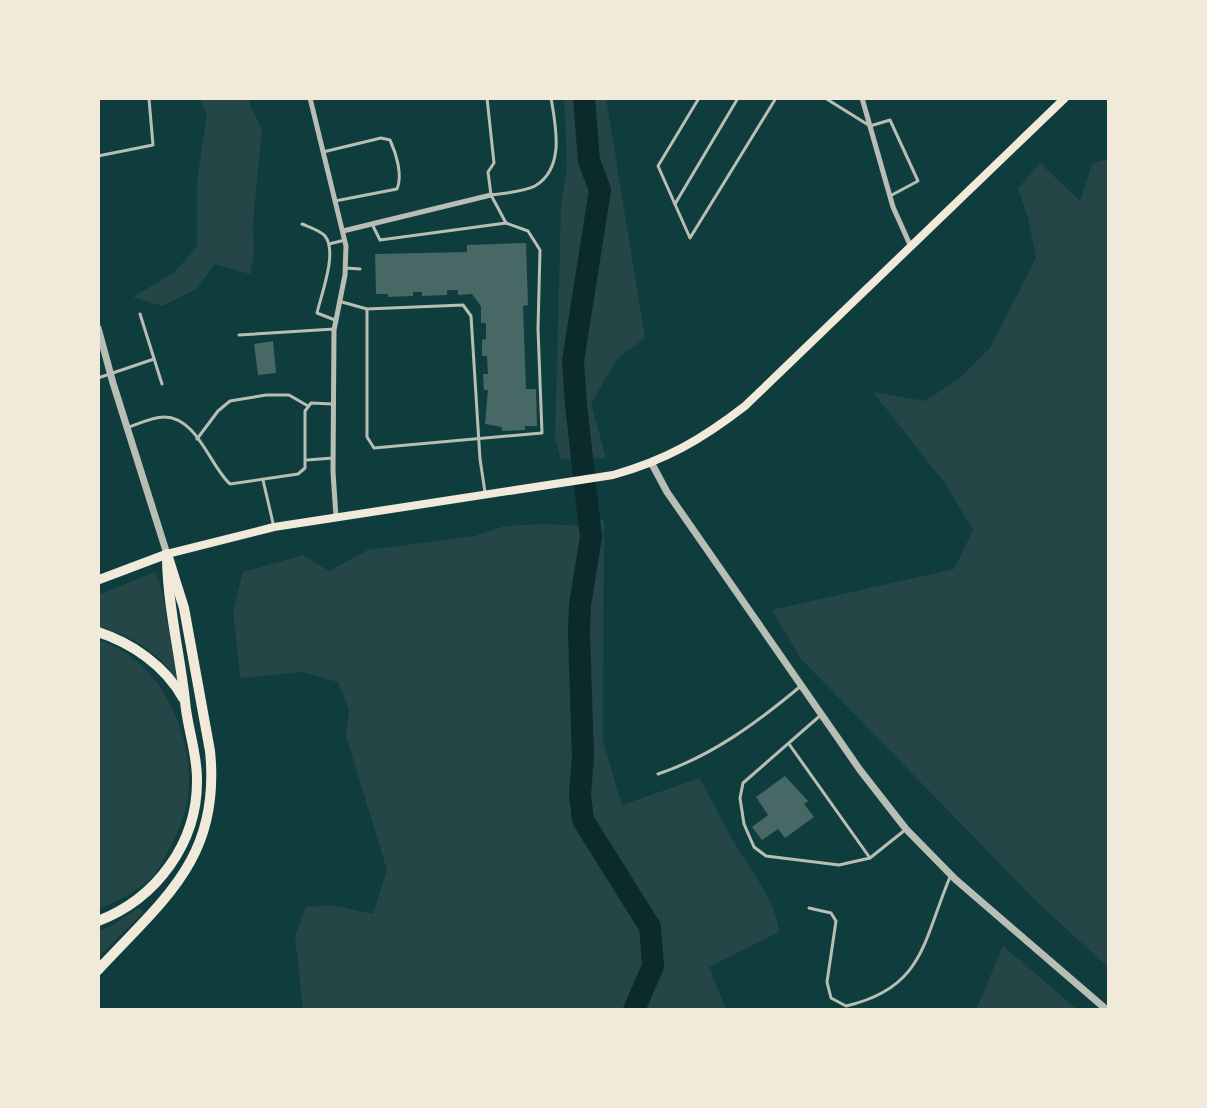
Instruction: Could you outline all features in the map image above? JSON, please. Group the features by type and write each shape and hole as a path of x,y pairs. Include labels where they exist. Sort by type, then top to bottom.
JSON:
{"highway":[{"path":"98,921 126,908 158,882 186,836 196,801 192,738 168,592 167,554"},
{"path":"98,970 176,885 197,852 208,818 212,773 210,751 184,608 167,554"},
{"path":"98,632 128,644 146,657 178,690 185,702"}],"main road":[{"path":"98,580 167,554 274,527 551,486 613,475 652,464 707,435 745,406 1064,98"}],"street":[{"path":"310,98 345,240 346,268 334,329 336,518"},
{"path":"862,98 890,196 912,248"},
{"path":"343,231 491,195"},
{"path":"98,328 167,554"},
{"path":"652,464 667,492 868,780 906,829 951,875 1107,1010"}],"lane":[{"path":"487,98 494,163 488,172 491,195 506,223"},
{"path":"491,195 533,187 550,173 556,150 551,98"},
{"path":"699,98 658,166 690,238 776,98"},
{"path":"675,204 738,98"},
{"path":"825,98 870,126 890,120 918,181 890,196"},
{"path":"98,156 153,145 149,99"},
{"path":"323,152 381,138 390,140 394,148 401,182 397,189 335,201"},
{"path":"367,309 367,437 374,448 542,433 538,329 540,250 528,231 506,223 380,240 372,224"},
{"path":"302,224 324,234 329,244 328,269 317,313 335,320"},
{"path":"329,244 345,240"},
{"path":"346,268 360,269"},
{"path":"339,301 367,309 463,305 471,316 485,496"},
{"path":"140,314 162,384"},
{"path":"239,335 334,329"},
{"path":"98,378 154,359"},
{"path":"197,439 218,411 230,401 289,395 309,406"},
{"path":"127,428 166,417 182,423 230,484 298,474 305,468 307,460 305,411 311,403 334,404"},
{"path":"307,460 333,458"},
{"path":"262,479 274,527"},
{"path":"658,774 712,751 769,713 802,685"},
{"path":"822,714 743,783 740,798 744,824 754,847 766,856 839,865 870,858 906,829"},
{"path":"788,743 870,858"},
{"path":"809,908 831,913 836,921 827,982 831,998 846,1006 871,1000 895,986 919,958 951,875"}],"shaded area":[{"path":"199,98 250,98 250,105 262,129 253,223 254,256 250,274 215,264 195,290 162,306 133,297 175,272 197,246 197,181 207,114"},
{"path":"564,98 606,98 645,338 616,360 591,404 606,458 561,459 555,439 561,206 567,165"},
{"path":"1109,158 1109,968 1037,902 801,659 772,610 954,569 973,530 944,482 873,392 925,401 960,378 990,348 1036,258 1018,188 1040,163 1080,201 1092,164"},
{"path":"604,519 603,741 622,805 700,778 769,899 779,932 709,967 726,1010 303,1010 295,936 306,907 332,905 373,914 387,870 346,736 349,710 338,682 303,672 240,678 233,611 243,572 303,555 329,571 368,550 475,536 505,526 582,526"},
{"path":"155,572 162,591 178,683 163,663 144,646 122,634 98,627 98,595"},
{"path":"98,640 118,648 136,661 165,696 183,738 189,781 182,820 157,871 133,892 98,909"},
{"path":"138,908 144,912 98,957 98,931 110,927"},
{"path":"1003,946 1078,1010 976,1010"}],"building":[{"path":"526,243 528,305 523,306 526,389 536,389 537,426 502,431 502,427 485,424 488,390 484,390 483,374 488,374 487,356 482,356 486,323 481,323 481,306 472,294 458,295 458,290 447,290 447,295 422,296 422,292 413,292 413,296 388,297 388,294 376,294 375,254 467,252 467,245"},
{"path":"273,341 276,373 258,375 254,344"},
{"path":"785,776 808,801 804,804 814,817 785,838 778,829 762,840 752,827 768,815 756,797"}],"waterway":[{"path":"584,98 589,161 600,190 573,361 591,537 580,605 583,757 580,794 583,820 650,927 653,966 634,1010"}]}
